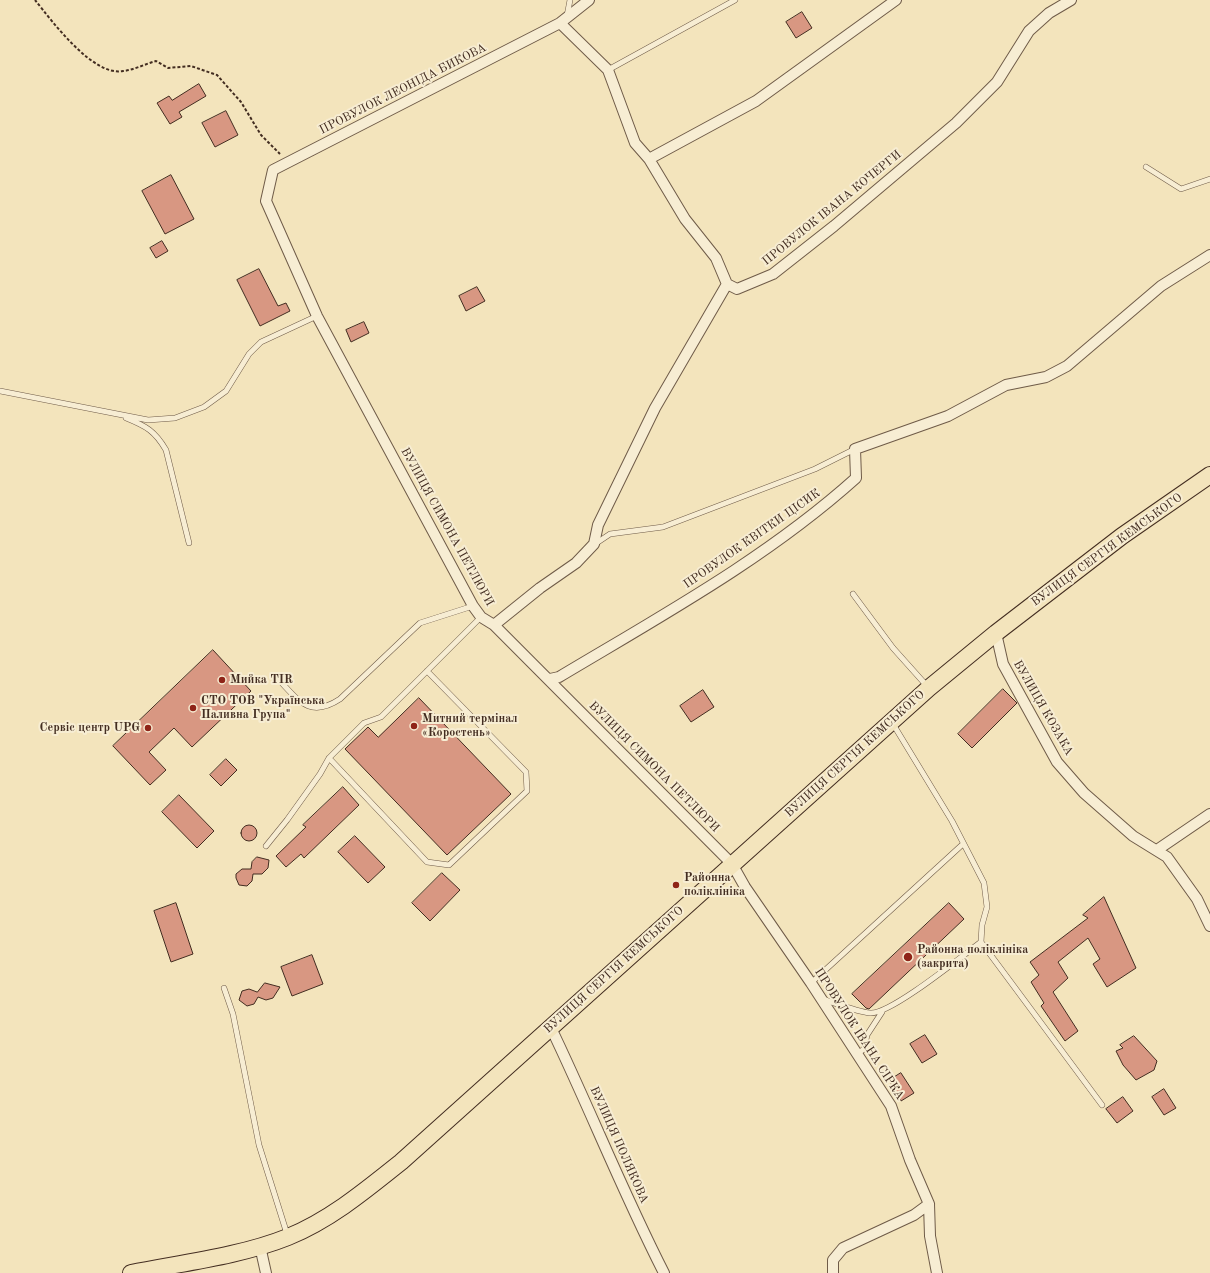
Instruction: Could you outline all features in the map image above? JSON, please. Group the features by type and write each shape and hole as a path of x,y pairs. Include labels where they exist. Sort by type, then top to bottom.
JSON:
{"highway":[{"name":"ВУЛИЦЯ СЕРГІЯ КЕМСЬКОГО","path":"131,1273 260,1246 288,1237 318,1222 370,1187 401,1162 929,688 996,633 1122,536 1210,475"}],"street":[{"name":"ПРОВУЛОК ЛЕОНІДА БИКОВА","path":"275,221 266,201 273,170 563,21 590,0"},
{"path":"649,159 756,102 896,0"},
{"name":"ПРОВУЛОК ІВАНА КОЧЕРГИ","path":"727,284 737,289 773,274 834,226 956,123 997,82 1029,31 1049,13 1071,0"},
{"path":"494,625 540,588 576,563 594,544 598,525 655,408 714,310 727,284 716,258 685,219 649,159 635,143 608,70 563,21"},
{"name":"ВУЛИЦЯ СИМОНА ПЕТЛЮРИ","path":"275,221 317,316 473,606 481,617 494,625 550,679 732,864"},
{"path":"855,449 948,416 1006,385 1024,383 1046,377 1067,366 1161,286 1210,255"},
{"name":"ПРОВУЛОК КВІТКИ ЦІСИК","path":"550,679 559,677 709,586 781,538 831,501 856,478 855,449"},
{"name":"ВУЛИЦЯ КОЗАКА","path":"996,633 1003,664 1057,762 1084,793 1133,836 1167,857 1197,899 1210,926"},
{"path":"1157,850 1210,814"},
{"name":"ПРОВУЛОК ІВАНА СІРКА","path":"732,864 745,887 811,983 891,1106 910,1160 929,1204"},
{"name":"ВУЛИЦЯ ПОЛЯКОВА","path":"551,1028 645,1236 664,1273"},
{"path":"833,1273 833,1260 843,1248 914,1215 929,1204"},
{"path":"929,1204 930,1236 937,1273"},
{"path":"260,1246 266,1273"}],"lane":[{"path":"563,21 570,0"},
{"path":"608,70 735,0"},
{"path":"1146,167 1181,189 1210,179"},
{"path":"0,391 148,420 175,418 204,407 226,391 250,354 261,342 317,316"},
{"path":"116,413 146,426 158,437 166,450 189,543"},
{"path":"594,544 610,534 663,527 815,469 855,449"},
{"path":"853,594 893,648 929,688"},
{"path":"276,677 305,706 319,708 331,705 340,699 420,623 473,606"},
{"path":"266,846 296,808 329,758 364,723 381,717 481,617"},
{"path":"329,758 427,862 449,865 527,791 526,772 427,670"},
{"path":"892,722 952,821 984,883 987,907 982,925 981,942 1102,1105"},
{"path":"811,983 963,844"},
{"path":"857,1054 864,1049 867,1035 882,1012 981,942"},
{"path":"224,988 233,1014 259,1145 288,1237"},
{"path":"820,998 870,1013 882,1012"}],"path":[{"path":"35,0 59,30 87,58 111,70 122,72 156,61 168,68 191,66 217,75 241,102 261,135 288,163"}],"building":[{"path":"802,12 812,28 796,38 786,22"},
{"path":"199,84 206,96 179,112 182,117 170,124 157,103 169,96 172,100"},
{"path":"226,111 238,135 215,147 202,123"},
{"path":"171,175 194,219 165,234 142,191"},
{"path":"162,241 168,251 156,258 150,248"},
{"path":"259,269 278,306 286,303 290,311 260,326 237,280"},
{"path":"477,287 485,301 466,311 459,296"},
{"path":"364,322 369,333 351,342 346,330"},
{"path":"213,650 251,691 192,747 174,728 149,752 166,770 150,785 113,746"},
{"path":"1003,689 1017,703 972,748 958,734"},
{"path":"703,690 714,707 691,722 680,706"},
{"path":"419,698 511,794 447,855 345,749 368,727 378,737"},
{"path":"226,759 237,770 221,786 210,775"},
{"path":"343,787 359,805 304,858 301,854 286,867 276,856 306,827 303,825"},
{"path":"179,795 214,831 197,848 162,812"},
{"path":"246,825 252,825 257,830 255,839 252,841 246,841 241,836 241,830"},
{"path":"355,836 385,867 368,883 338,852"},
{"path":"257,857 269,860 268,868 262,874 253,874 252,881 247,886 239,885 236,874 242,869 251,869 252,862"},
{"path":"442,873 460,890 430,921 412,903"},
{"path":"1104,897 1136,968 1107,987 1093,964 1100,959 1088,938 1058,962 1068,978 1053,992 1078,1031 1065,1041 1041,1006 1044,1003 1031,982 1039,975 1030,962 1088,918 1083,915"},
{"path":"176,903 193,954 171,962 154,911"},
{"name":"Районна поліклініка (закрита)","path":"949,903 964,919 869,1009 866,1008 852,994"},
{"path":"312,955 323,984 292,996 281,967"},
{"path":"265,983 280,987 273,998 266,1000 258,997 254,1004 247,1006 239,1000 242,991 249,989 257,992"},
{"path":"925,1035 937,1054 922,1063 910,1044"},
{"path":"1134,1036 1157,1061 1154,1070 1136,1080 1123,1065 1116,1051 1123,1048 1120,1045"},
{"path":"901,1073 914,1093 901,1101 898,1096 895,1097 888,1086 892,1083 890,1080"},
{"path":"1164,1089 1176,1108 1164,1115 1152,1097"},
{"path":"1123,1097 1133,1111 1117,1123 1106,1109"}],"place":[{"name":"Мийка TIR","path":"222,680"},
{"name":"СТО ТОВ \"Українська Паливна Група\"","path":"193,708"},
{"name":"Митний термінал «Коростень»","path":"414,726"},
{"name":"Сервіс центр UPG","path":"148,728"},
{"name":"Районна поліклініка","path":"676,885"},
{"name":"Районна поліклініка (закрита)","path":"908,957"}]}
